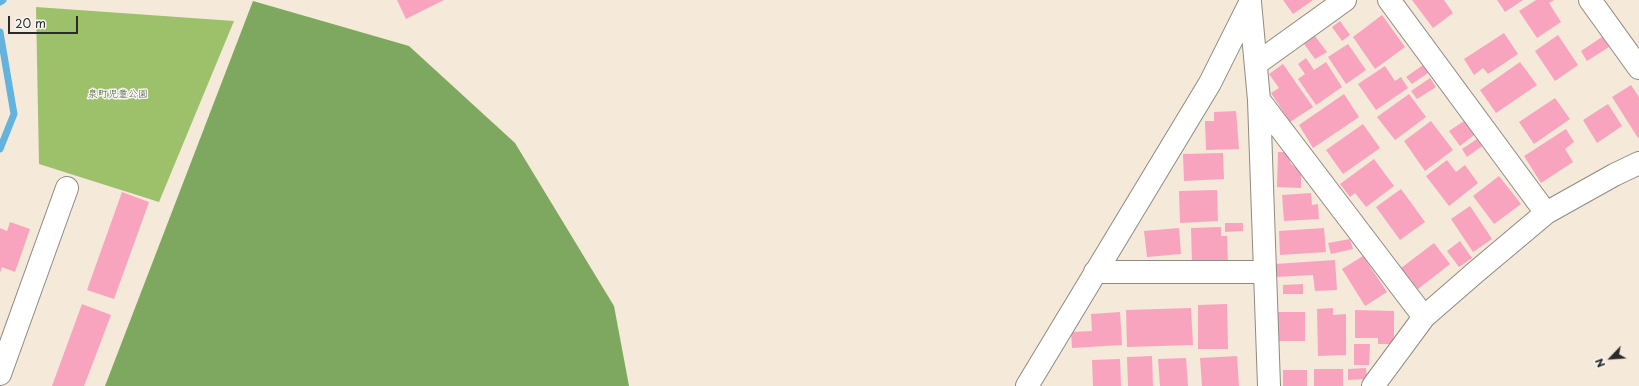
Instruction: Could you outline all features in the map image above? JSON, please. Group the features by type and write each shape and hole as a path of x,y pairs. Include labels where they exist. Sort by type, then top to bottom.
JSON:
{"street":[{"path":"1256,64 1345,0"},
{"path":"1389,0 1546,213"},
{"path":"1590,0 1639,68"},
{"path":"1250,2 1259,100 1269,386"},
{"path":"1027,386 1210,82 1250,2"},
{"path":"1259,100 1424,317"},
{"path":"1373,386 1424,317 1546,213 1614,175 1639,163"},
{"path":"0,374 67,188"},
{"path":"1095,272 1265,272"}],"green space":[{"path":"253,1 409,46 515,143 614,306 629,386 105,386"},
{"name":"泉町児童公園","path":"36,7 234,21 159,202 39,164"}],"building":[{"path":"397,0 444,0 406,19"},
{"path":"1283,0 1313,0 1293,14"},
{"path":"1412,0 1444,0 1453,13 1433,28"},
{"path":"1497,0 1523,0 1505,12"},
{"path":"1536,0 1554,0 1549,3 1561,22 1537,38 1519,11"},
{"path":"1382,15 1405,47 1375,69 1353,37"},
{"path":"1340,21 1350,35 1342,41 1332,27"},
{"path":"1504,33 1518,54 1488,74 1483,68 1474,75 1464,59"},
{"path":"1558,35 1578,65 1555,81 1535,51"},
{"path":"1315,36 1327,52 1315,59 1304,44"},
{"path":"1602,37 1609,47 1587,61 1581,51"},
{"path":"1348,44 1366,70 1346,84 1328,57"},
{"path":"1306,58 1314,70 1326,62 1342,87 1316,105 1298,79 1305,74 1298,64"},
{"path":"1520,62 1537,85 1496,113 1480,90"},
{"path":"1283,64 1313,107 1290,122 1271,93 1279,88 1269,74"},
{"path":"1423,65 1428,73 1412,84 1406,77"},
{"path":"1385,66 1395,81 1401,77 1408,88 1376,110 1358,84"},
{"path":"1430,78 1436,87 1417,99 1411,91"},
{"path":"1631,85 1639,97 1638,138 1612,97"},
{"path":"1344,94 1359,117 1313,148 1299,125"},
{"path":"1409,94 1426,117 1395,140 1377,117"},
{"path":"1555,98 1570,119 1534,144 1519,122"},
{"path":"1608,104 1622,126 1597,143 1583,120"},
{"path":"1236,111 1239,149 1206,150 1205,121 1214,121 1214,112"},
{"path":"1431,121 1453,150 1425,171 1404,141"},
{"path":"1464,121 1474,135 1460,146 1449,131"},
{"path":"1363,124 1380,148 1343,174 1326,150"},
{"path":"1566,129 1574,142 1565,149 1573,162 1541,183 1524,156"},
{"path":"1477,139 1482,146 1467,157 1462,149"},
{"path":"1278,152 1287,152 1291,164 1301,171 1301,188 1277,187"},
{"path":"1223,153 1224,179 1184,181 1183,154"},
{"path":"1374,159 1394,186 1366,207 1355,193 1350,197 1340,184"},
{"path":"1447,160 1456,172 1465,165 1478,183 1449,206 1426,176"},
{"path":"1499,176 1521,204 1494,224 1473,196"},
{"path":"1401,189 1425,222 1400,240 1376,207"},
{"path":"1217,190 1218,221 1180,223 1179,191"},
{"path":"122,192 149,202 114,299 87,290"},
{"path":"1311,193 1312,205 1318,204 1319,219 1284,221 1282,195"},
{"path":"1470,206 1492,239 1473,252 1451,219"},
{"path":"10,222 30,229 15,272 2,267 0,273 0,228 7,231"},
{"path":"1225,223 1243,223 1243,231 1225,232"},
{"path":"1221,227 1221,236 1227,236 1228,263 1192,264 1191,228"},
{"path":"1179,228 1181,254 1147,257 1144,231"},
{"path":"1324,228 1326,252 1280,255 1279,231"},
{"path":"1350,239 1353,249 1331,254 1328,243"},
{"path":"1460,241 1472,258 1459,267 1447,251"},
{"path":"1434,243 1450,264 1418,289 1401,268"},
{"path":"1363,256 1387,292 1365,306 1342,269"},
{"path":"1335,260 1337,290 1315,291 1313,275 1276,277 1275,264"},
{"path":"1303,284 1303,294 1283,294 1283,285"},
{"path":"82,304 111,315 84,386 52,386"},
{"path":"1227,304 1228,349 1198,349 1198,305"},
{"path":"1191,308 1193,345 1127,347 1126,310"},
{"path":"1333,308 1333,315 1346,314 1346,355 1318,356 1317,309"},
{"path":"1355,310 1394,311 1394,344 1378,344 1378,338 1355,338"},
{"path":"1120,312 1122,345 1072,348 1071,332 1092,331 1091,314"},
{"path":"1276,312 1305,312 1305,341 1276,341"},
{"path":"1354,344 1370,344 1369,365 1354,365"},
{"path":"1152,356 1153,386 1128,386 1127,357"},
{"path":"1237,356 1239,386 1202,386 1200,358"},
{"path":"1186,358 1188,386 1160,386 1158,359"},
{"path":"1120,359 1121,386 1093,386 1092,360"},
{"path":"1366,368 1367,379 1348,380 1348,369"},
{"path":"1314,369 1343,369 1343,386 1314,386"},
{"path":"1283,370 1307,370 1307,386 1283,386"}],"waterway":[{"path":"0,32 14,114 0,149"}]}
